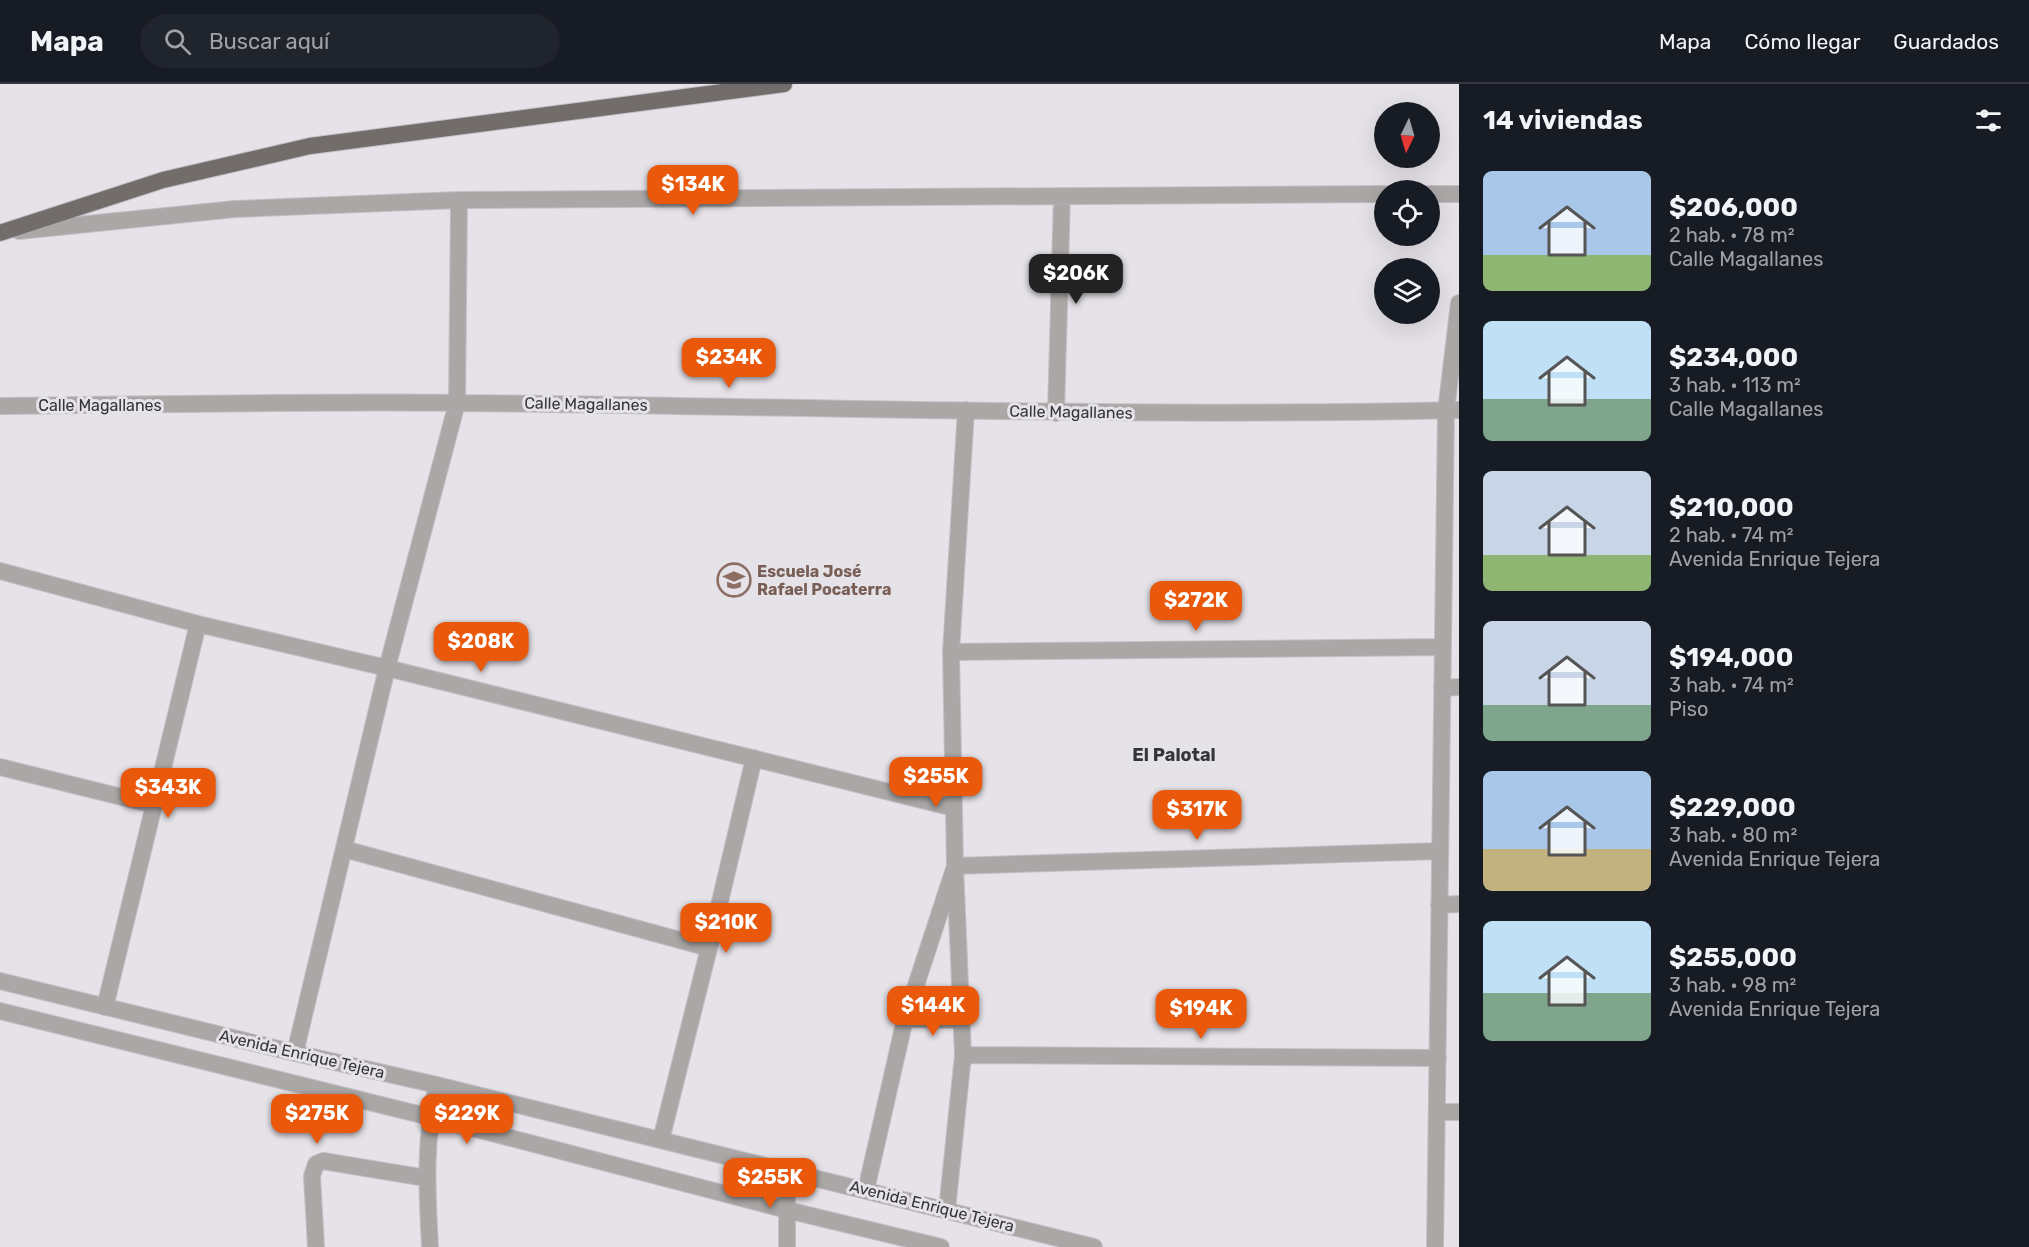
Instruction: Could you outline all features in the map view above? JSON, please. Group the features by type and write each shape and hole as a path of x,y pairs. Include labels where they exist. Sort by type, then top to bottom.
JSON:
{"highway":[{"path":"0,233 163,180 310,146 784,84"}],"street":[{"path":"0,233 235,209 459,200 1374,194"},
{"path":"1440,194 1459,194"},
{"path":"1056,413 1062,196"},
{"path":"295,1053 387,668 457,403 459,200"},
{"path":"1435,1247 1440,851 1451,688 1443,647 1451,582 1452,410 1459,303"},
{"name":"Calle Magallanes","path":"0,406 457,403 1056,413 1452,410"},
{"path":"946,1209 963,1055 955,866 951,652 966,410"},
{"path":"0,571 198,624 387,668 954,808"},
{"path":"105,1007 198,624"},
{"path":"951,652 1443,647"},
{"path":"661,1140 754,758"},
{"path":"0,767 154,805"},
{"path":"344,849 709,948"},
{"path":"955,866 1440,851"},
{"path":"866,1190 904,1019 955,866"},
{"path":"1439,905 1459,904"},
{"name":"Avenida Enrique Tejera","path":"0,981 437,1085 1094,1247"},
{"name":"Avenida Enrique Tejera","path":"0,1011 941,1247"},
{"path":"904,1019 962,1020"},
{"path":"963,1055 1438,1058"},
{"path":"430,1247 426,1178 430,1117 437,1085"},
{"path":"1437,1112 1459,1112"},
{"path":"316,1247 312,1176 316,1164 323,1161 426,1178"},
{"path":"787,1171 787,1247"}],"place":[{"name":"Escuela José Rafael Pocaterra","path":"734,580"}],"district":[{"name":"El Palotal","path":"1174,755"}]}
